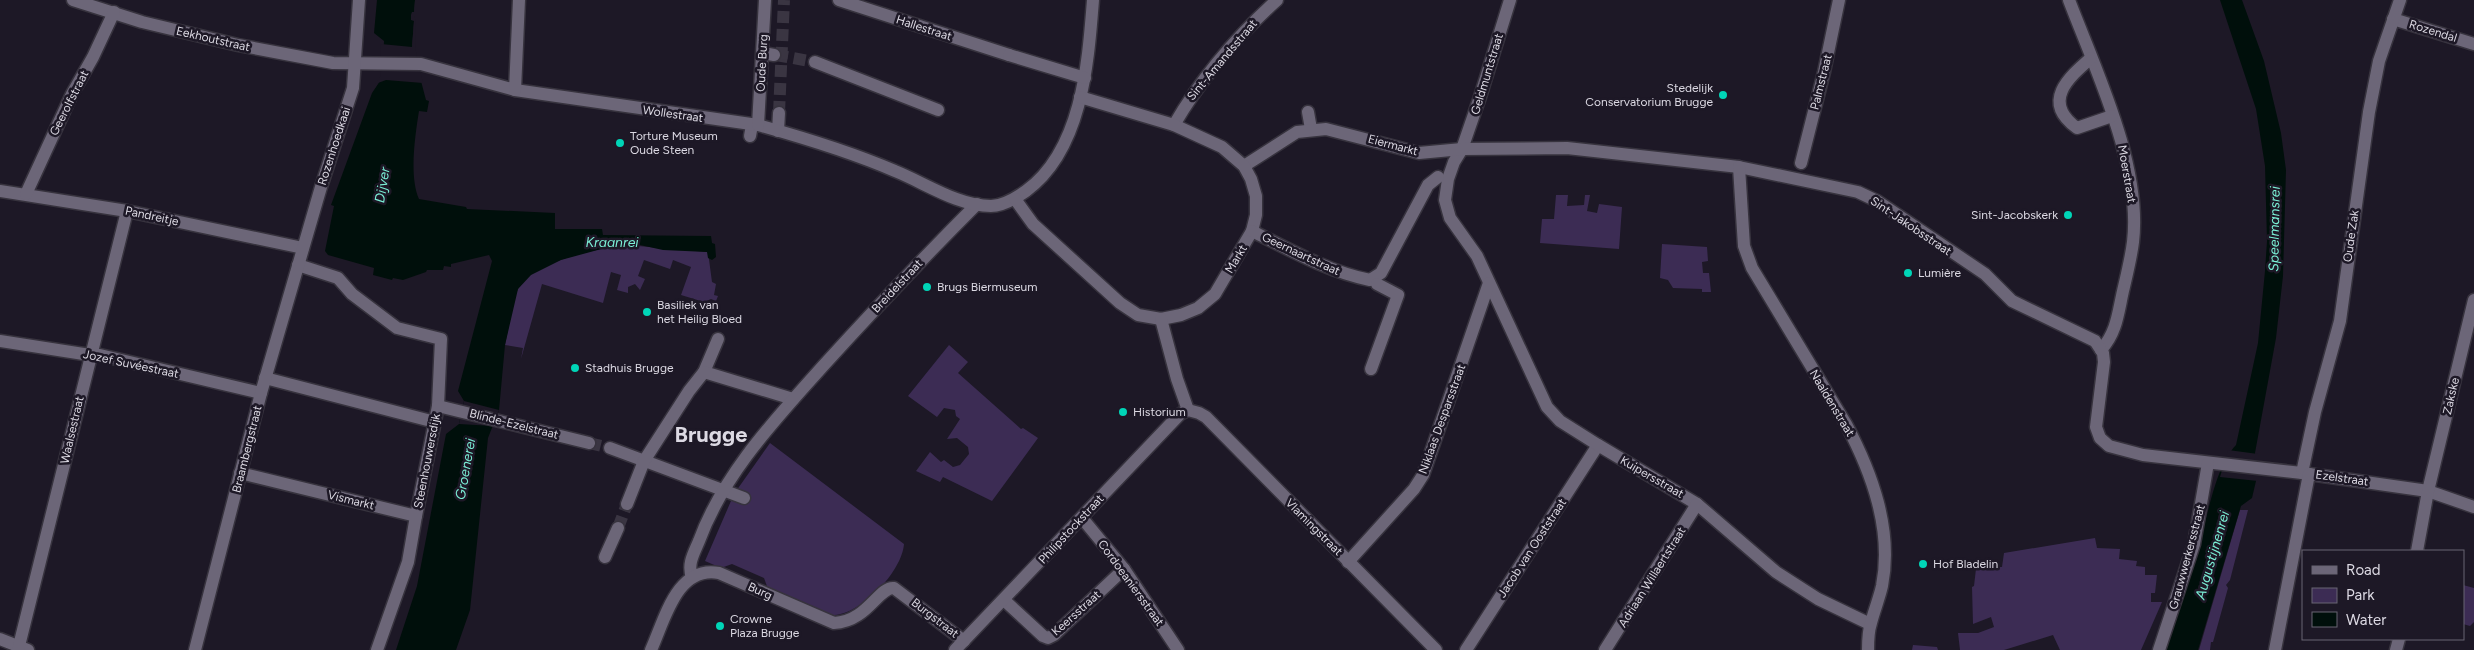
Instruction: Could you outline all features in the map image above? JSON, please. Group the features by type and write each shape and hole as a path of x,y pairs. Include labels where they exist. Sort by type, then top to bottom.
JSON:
{"street":[{"name":"Eekhoutstraat","path":"73,0 101,4 114,12 142,22 238,45 330,63 356,63"},
{"path":"356,63 359,0"},
{"path":"515,90 519,0"},
{"name":"Oude Burg","path":"753,128 768,54 765,0"},
{"name":"Hallestraat","path":"840,0 1009,56 1085,78"},
{"path":"977,204 993,206 1015,199 1047,172 1062,151 1085,78 1093,0"},
{"name":"Sint-Amandsstraat","path":"1174,125 1193,91 1246,28 1277,0"},
{"name":"Geldmuntstraat","path":"1462,149 1510,0"},
{"name":"Palmstraat","path":"1801,163 1824,72 1839,0"},
{"name":"Moerstraat","path":"2069,0 2125,150 2132,192 2133,241 2116,328 2101,350"},
{"name":"Oude Zak","path":"2275,650 2315,412 2340,321 2368,112 2379,61 2400,0"},
{"name":"Geerolfstraat","path":"26,194 72,94 93,57 114,12"},
{"name":"Rozendal","path":"2393,19 2474,44"},
{"path":"2091,58 2068,78 2061,90 2060,104 2063,114 2077,128 2112,116"},
{"name":"Wollestraat","path":"356,63 376,62 429,65 515,90 778,131 858,156 960,200 977,204"},
{"path":"815,62 938,110"},
{"name":"Rozenhoedkaai","path":"303,248 353,88 356,63"},
{"name":"Markt","path":"1015,199 1033,224 1120,303 1138,315 1161,319 1181,315 1198,308 1215,294 1252,231 1256,215 1256,196 1251,179 1244,166 1222,147 1174,125 1080,96"},
{"path":"1244,166 1284,139 1311,129 1308,112"},
{"path":"778,131 779,113"},
{"name":"Eiermarkt","path":"1311,129 1326,129 1355,134 1419,153 1462,149"},
{"name":"Sint-Jakobsstraat","path":"1462,149 1567,148 1739,167 1858,192 1877,201 1985,274 2012,301 2087,336 2095,341 2101,350"},
{"path":"1462,149 1454,162 1448,178 1445,200 1450,218 1477,256 1489,283"},
{"name":"Naaldenstraat","path":"1739,167 1744,246 1752,268 1846,424 1859,450 1880,510 1884,535 1882,585 1870,624 1868,650"},
{"path":"1371,369 1398,294 1374,282 1381,273 1428,185 1438,177"},
{"name":"Pandreitje","path":"0,191 126,211 303,248"},
{"name":"Breidelstraat","path":"793,399 820,370 871,305 977,204"},
{"name":"Waalsestraat","path":"22,649 90,354 126,211"},
{"name":"Geernaartstraat","path":"1252,231 1349,276 1374,282"},
{"name":"Braambergstraat","path":"195,650 265,378 303,248"},
{"name":"Steenhouwersdijk","path":"298,265 338,278 352,294 397,328 441,339 438,406 416,516"},
{"name":"Kuipersstraat","path":"1489,283 1547,407 1560,421 1698,504 1776,572 1818,599 1870,624"},
{"name":"Niklaas Desparsstraat","path":"1348,562 1414,489 1423,475 1489,283"},
{"name":"Zakske","path":"2417,550 2428,491 2474,300"},
{"path":"1161,319 1177,379 1188,410"},
{"path":"627,504 644,461 689,391 704,372 718,339"},
{"name":"Jozef Suvéestraat","path":"0,340 90,354 261,393"},
{"path":"2101,350 2104,362 2096,427 2100,438 2109,446 2135,453 2208,463"},
{"path":"651,650 680,586 692,577 689,569 691,561 709,514 722,489 793,399 704,372"},
{"path":"265,378 435,422"},
{"name":"Blinde-Ezelstraat","path":"438,406 589,442"},
{"name":"Vlamingstraat","path":"1188,410 1199,413 1206,418 1436,650"},
{"name":"Philipstockstraat","path":"960,645 1180,414 1188,410"},
{"name":"Jacob van Ooststraat","path":"1466,650 1598,445"},
{"path":"610,448 744,498"},
{"name":"Ezelstraat","path":"2208,463 2306,473 2428,491 2474,506"},
{"name":"Grauwwerkersstraat","path":"2159,650 2194,544 2208,463"},
{"name":"Vismarkt","path":"240,473 416,516"},
{"name":"Adriaan Willaertstraat","path":"1605,650 1698,504"},
{"path":"377,650 408,562 416,516"},
{"name":"Cordoeaniersstraat","path":"1082,518 1124,568 1178,650"},
{"path":"605,557 618,528"},
{"name":"Keersstraat","path":"1004,600 1043,636 1048,638 1054,635 1124,568"},
{"name":"Burg","path":"692,577 710,572 719,574 834,623 846,623 857,618 890,587 905,595"},
{"name":"Burgstraat","path":"905,595 960,645"},
{"path":"0,639 22,649"}],"green space":[{"path":"1556,195 1568,195 1567,206 1584,205 1585,195 1590,195 1587,211 1597,213 1599,204 1622,207 1619,249 1540,243 1542,219 1554,219"},
{"path":"1662,244 1707,247 1708,261 1702,262 1703,273 1709,273 1711,292 1702,292 1702,289 1673,288 1668,280 1660,278"},
{"path":"626,245 708,252 712,282 716,284 714,295 718,296 716,301 711,299 704,302 681,295 691,267 673,260 670,269 644,260 638,276 645,279 640,290 635,284 628,287 628,293 617,290 621,275 611,272 603,303 542,284 521,359 523,348 505,345 516,295 525,279 536,271 566,258 599,249"},
{"path":"949,345 968,362 958,373 1021,429 1023,428 1038,438 992,501 943,477 940,482 916,471 930,452 941,462 944,460 953,467 960,465 969,454 968,447 957,438 947,439 960,419 956,416 955,410 944,408 937,417 908,396"},
{"path":"770,443 904,544 896,567 887,580 877,591 853,609 841,614 829,615 817,612 768,589 764,578 732,564 721,568 705,561 734,494"},
{"path":"2240,510 2248,510 2230,580 2226,585 2228,588 2213,642 2211,642 2210,650 2199,650"},
{"path":"2095,538 2097,548 2120,549 2119,559 2137,561 2136,566 2145,567 2145,575 2157,575 2155,593 2151,593 2151,602 2162,602 2141,650 2060,650 2053,635 2004,650 1960,650 1958,633 1978,633 1994,627 1991,617 1973,624 1972,587 1974,586 1977,560 1980,560 1980,567 2002,567 2004,553"},
{"path":"2464,585 2474,588 2474,622 2470,626 2464,624"},
{"path":"1913,645 1937,647 1938,650 1912,650"}],"water":[{"path":"377,0 415,0 411,20 414,20 412,47 426,100 429,101 427,112 419,111 415,144 414,179 419,199 466,207 467,209 555,213 555,229 602,229 603,235 711,236 712,243 715,244 716,257 712,260 708,258 707,252 663,250 640,245 605,248 561,260 531,275 518,289 505,345 499,410 488,438 470,610 456,650 396,650 417,586 446,434 459,424 464,401 458,391 492,261 489,255 451,264 451,267 444,266 443,270 427,270 403,280 393,278 392,280 373,275 374,268 328,255 325,251 334,206 331,205 372,93 382,78 384,41 374,33"},
{"path":"2220,0 2242,0 2264,61 2281,133 2286,170 2283,276 2276,338 2255,453 2256,481 2252,498 2241,506 2198,650 2165,650 2195,558 2217,479 2229,454 2236,445 2258,343 2265,271 2267,241 2265,166 2256,109"}],"pier":[{"path":"415,0 417,0 417,13 414,16 416,21 415,47 423,83 386,80 378,83 375,88 375,84 380,77 381,44 412,47 414,21 411,20 411,15 414,12"},
{"path":"464,401 499,410 493,426 459,424"},
{"path":"2228,450 2258,454 2258,481 2220,477"}],"tunnel":[{"path":"779,113 784,0"},
{"path":"776,55 815,62"},
{"path":"589,443 610,448"},
{"path":"618,528 627,504"}],"place":[{"name":"Stedelijk Conservatorium Brugge","path":"1723,95"},
{"name":"Torture Museum Oude Steen","path":"620,143"},
{"name":"Sint-Jacobskerk","path":"2068,215"},
{"name":"Lumière","path":"1908,273"},
{"name":"Brugs Biermuseum","path":"927,287"},
{"name":"Basiliek van het Heilig Bloed","path":"647,312"},
{"name":"Stadhuis Brugge","path":"575,368"},
{"name":"Historium","path":"1123,412"},
{"name":"Hof Bladelin","path":"1923,564"},
{"name":"Crowne Plaza Brugge","path":"720,626"}],"district":[{"name":"Brugge","path":"711,434"}],"water label":[{"name":"Dijver","path":"382,185"},
{"name":"Speelmansrei","path":"2274,229"},
{"name":"Kraanrei","path":"612,242"},
{"name":"Groenerei","path":"465,469"},
{"name":"Augustijnenrei","path":"2212,555"}]}
